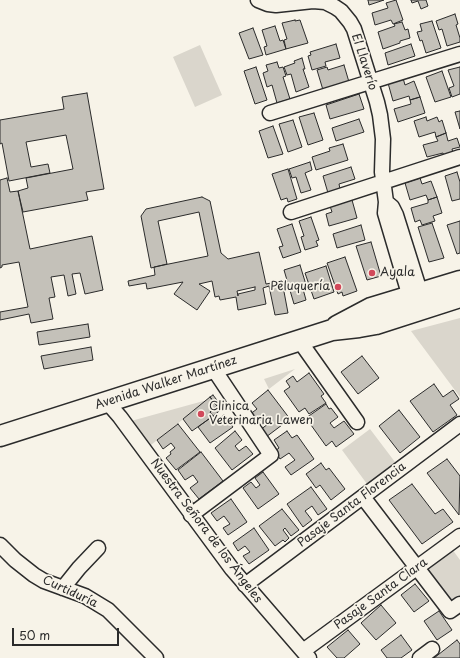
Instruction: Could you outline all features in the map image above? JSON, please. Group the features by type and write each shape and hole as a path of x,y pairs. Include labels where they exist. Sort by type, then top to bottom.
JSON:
{"main road":[{"name":"Avenida Walker Martínez","path":"0,436 332,330 359,328 376,324 460,280"},
{"name":"Avenida Walker Martínez","path":"417,302 460,297"}],"street":[{"name":"El Llaverío","path":"258,0 276,5 318,1 336,3 354,29 377,102 382,130 381,161 386,202 392,207 396,215 417,302"},
{"path":"270,113 460,54"},
{"path":"291,212 460,157"},
{"path":"299,340 357,422"},
{"path":"191,515 271,455 213,368"},
{"name":"Nuestra Señora de los Ángeles","path":"107,402 120,417 191,515 245,585 306,655"},
{"name":"Pasaje Santa Florencia","path":"245,585 460,424"},
{"path":"363,496 450,611 460,604"},
{"name":"Pasaje Santa Clara","path":"306,655 417,568 459,539"},
{"name":"Curtiduría","path":"0,545 15,560 34,575 85,596 108,610 152,657"},
{"path":"63,588 78,568 98,548"},
{"path":"420,658 432,649"}],"shaded area":[{"path":"200,45 222,95 195,107 173,57"},
{"path":"460,318 460,397 411,331"},
{"path":"295,369 269,389 264,379"},
{"path":"207,400 151,445 131,421"},
{"path":"370,429 395,462 367,484 342,450"},
{"path":"452,549 460,560 460,596 449,604 424,571"}],"building":[{"path":"368,0 384,0 369,5"},
{"path":"396,0 403,20 393,24 391,20 375,25 372,13 388,8 386,3"},
{"path":"411,0 426,0 428,6 421,9 418,1 412,3"},
{"path":"455,14 460,42 447,46 442,29 439,30 436,21"},
{"path":"300,20 308,43 286,49 284,40 287,39 282,23"},
{"path":"432,21 441,48 426,53 422,40 420,41 417,32 422,31 420,24"},
{"path":"402,22 405,30 408,29 410,38 383,49 378,32 395,26 394,24"},
{"path":"275,26 280,41 283,40 286,49 266,55 264,47 267,46 262,30"},
{"path":"253,28 263,55 249,59 239,33"},
{"path":"336,44 340,58 325,62 326,66 312,70 308,56 311,55 310,52"},
{"path":"411,44 415,56 388,65 385,53"},
{"path":"302,58 305,69 303,69 309,87 296,92 291,74 287,75 284,67 295,63 294,61"},
{"path":"277,62 279,68 283,67 286,76 283,77 290,99 277,103 272,85 267,87 263,73 268,71 266,65"},
{"path":"344,65 349,82 323,90 317,70 327,67 328,70"},
{"path":"256,67 267,100 255,104 244,71"},
{"path":"460,67 460,94 452,97 449,88 454,86 448,70"},
{"path":"442,71 451,97 435,102 426,77"},
{"path":"403,78 405,85 414,81 420,97 410,100 409,96 393,101 388,83"},
{"path":"87,93 104,189 86,192 88,200 23,212 18,191 28,188 26,178 73,169 66,135 26,142 31,167 48,164 50,173 9,181 2,143 0,144 0,120 64,109 62,97"},
{"path":"359,94 364,109 330,119 326,105"},
{"path":"420,97 425,113 398,122 394,109 411,104 410,100"},
{"path":"460,111 460,129 455,112"},
{"path":"314,113 323,140 308,145 299,117"},
{"path":"426,117 427,121 437,117 439,122 442,120 446,133 436,137 435,132 419,137 414,121"},
{"path":"359,119 364,132 336,141 332,128"},
{"path":"293,120 302,147 288,152 279,124"},
{"path":"273,126 283,154 268,158 259,131"},
{"path":"446,133 448,141 457,138 460,147 452,149 453,153 444,156 443,153 427,157 423,145 438,141 436,137"},
{"path":"343,144 348,160 316,170 312,157 330,151 329,148"},
{"path":"310,162 312,170 305,173 311,190 301,193 296,177 292,178 289,169"},
{"path":"351,167 355,179 339,184 340,189 328,193 323,176"},
{"path":"288,169 297,199 288,202 287,198 281,200 272,174"},
{"path":"457,172 460,182 460,199 452,201 445,176"},
{"path":"7,178 10,192 18,191 30,249 92,236 103,290 85,294 80,273 72,274 76,294 68,296 64,275 51,277 55,297 49,298 53,319 31,323 29,314 0,320 0,312 28,307 19,262 2,265 0,268 0,180"},
{"path":"420,178 422,184 431,181 437,197 428,200 426,195 410,200 405,183"},
{"path":"202,197 210,201 221,253 228,259 259,252 266,284 282,281 288,313 275,315 269,286 263,288 266,304 238,310 236,297 220,300 219,296 215,297 212,281 199,284 210,291 197,310 174,294 183,282 147,289 146,283 129,286 128,281 155,275 154,267 151,268 141,216 146,209","holes":["199,212 208,256 159,266 167,264 158,221","255,287 255,290 238,294 238,296 237,291"]},
{"path":"437,197 442,213 433,216 435,221 422,225 420,220 415,222 411,208 428,203 428,200"},
{"path":"352,200 357,218 329,226 326,214 332,212 330,206"},
{"path":"311,217 319,240 316,241 318,246 305,250 301,237 304,236 299,221"},
{"path":"460,221 460,253 457,254 447,225"},
{"path":"432,223 444,258 429,262 418,227"},
{"path":"292,224 301,252 283,258 279,247 283,246 277,229"},
{"path":"361,225 365,240 337,248 333,234"},
{"path":"371,242 381,276 367,280 356,246"},
{"path":"345,257 357,291 343,296 342,292 338,294 327,263"},
{"path":"300,265 307,288 303,289 306,300 294,304 284,270"},
{"path":"326,266 334,292 314,299 305,273"},
{"path":"88,324 90,337 39,345 37,332"},
{"path":"91,347 93,360 44,369 41,356"},
{"path":"362,356 379,378 358,394 341,372"},
{"path":"309,373 324,394 321,396 326,403 309,414 305,408 299,412 284,391 290,387 286,381 293,376 297,382"},
{"path":"434,384 443,397 453,390 459,399 450,405 457,415 433,432 410,401"},
{"path":"268,390 290,419 266,437 260,430 268,424 263,418 256,423 249,415 257,409 252,403"},
{"path":"213,395 223,408 213,416 210,412 217,406 210,397"},
{"name":"Clinica Veterinaria Lawen","path":"210,397 217,406 210,412 213,416 192,431 183,419"},
{"path":"326,404 338,417 330,423 334,428 344,421 354,434 336,447 332,441 326,446 306,418"},
{"path":"399,410 420,437 400,453 379,426"},
{"path":"224,415 233,427 210,443 198,427 213,416 217,420"},
{"path":"178,424 200,452 176,470 166,458 175,448 171,443 163,449 157,440"},
{"path":"235,431 242,440 235,446 239,451 246,446 253,454 232,470 215,448"},
{"path":"287,431 292,438 297,435 314,459 291,475 285,467 295,460 289,453 280,459 275,451 279,448 274,440"},
{"path":"201,452 223,481 199,499 190,488 198,482 193,475 185,480 178,470"},
{"path":"447,459 460,476 459,515 427,473"},
{"path":"321,463 326,470 329,468 345,489 331,500 320,485 316,488 306,474"},
{"path":"263,472 279,494 258,509 243,488 251,482 256,488 260,485 255,478"},
{"path":"412,484 435,514 443,509 453,522 422,544 389,500"},
{"path":"311,487 327,509 318,515 312,506 305,511 312,520 303,527 287,504"},
{"path":"231,499 247,522 228,535 223,528 230,524 224,516 217,521 211,513"},
{"path":"282,509 299,530 291,536 285,528 283,530 289,538 285,542 283,540 275,546 259,526"},
{"path":"254,528 269,550 249,564 243,556 250,552 245,546 238,551 233,543"},
{"path":"415,584 429,601 414,612 401,595"},
{"path":"381,605 396,623 376,640 361,623"},
{"path":"439,611 452,630 437,640 424,621"},
{"path":"348,630 360,644 344,658 337,658 327,647"},
{"path":"401,635 412,650 401,658 387,658 381,650"},
{"path":"457,640 460,644 460,658 434,658"}],"place":[{"name":"Ayala","path":"372,273"},
{"name":"Peluquería","path":"338,287"},
{"name":"Clinica Veterinaria Lawen","path":"201,414"}]}
